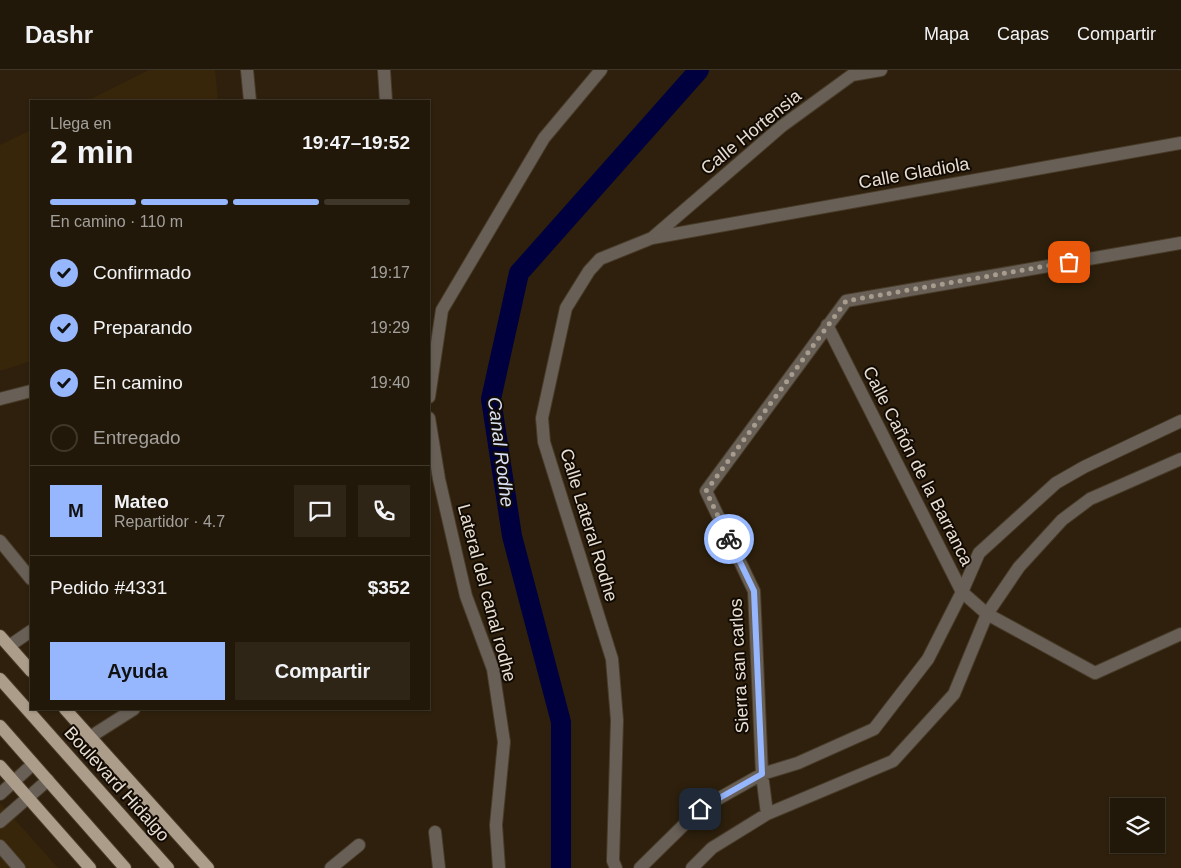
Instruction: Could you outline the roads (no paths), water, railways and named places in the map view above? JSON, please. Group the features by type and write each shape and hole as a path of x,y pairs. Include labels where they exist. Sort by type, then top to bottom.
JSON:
{"main road":[{"path":"0,636 30,670"},
{"name":"Boulevard Hidalgo","path":"0,679 168,868"},
{"name":"Boulevard Hidalgo","path":"66,710 208,868"},
{"path":"0,726 125,868"},
{"path":"0,766 90,868"}],"street":[{"path":"246,70 250,100"},
{"path":"384,70 386,100"},
{"path":"430,390 442,310 544,138 601,70"},
{"name":"Calle Hortensia","path":"652,238 782,126 852,75 881,70"},
{"name":"Calle Gladiola","path":"652,238 1181,143"},
{"name":"Calle Lateral Rodhe","path":"616,868 613,861 617,720 612,659 544,442 542,418 566,308 570,300 589,271 600,259 652,238"},
{"path":"828,325 846,301 1181,242"},
{"name":"Calle Cañón de la Barranca","path":"828,325 962,592 987,614 1095,673 1181,634"},
{"name":"Sierra san carlos","path":"767,814 762,774 754,591 706,491 828,325"},
{"path":"0,399 30,391"},
{"path":"640,868 700,809 762,774 798,763 874,729 928,659 962,592 979,553 1056,483 1084,467 1181,421"},
{"name":"Lateral del canal rodhe","path":"430,424 439,479 466,596 493,670 504,742 496,826 499,868"},
{"path":"692,868 712,848 767,814 893,761 954,694 987,614 1019,567 1062,520 1090,499 1181,459"},
{"path":"0,541 30,578"},
{"path":"9,646 30,632"},
{"path":"90,737 132,710"},
{"path":"0,794 33,764"},
{"path":"0,822 48,780"},
{"path":"435,832 438,868"},
{"path":"331,868 359,845"},
{"path":"0,846 19,868"}],"waterway":[{"name":"Canal Rodhe","path":"561,868 561,722 512,536 491,399 519,273 699,70"}]}
